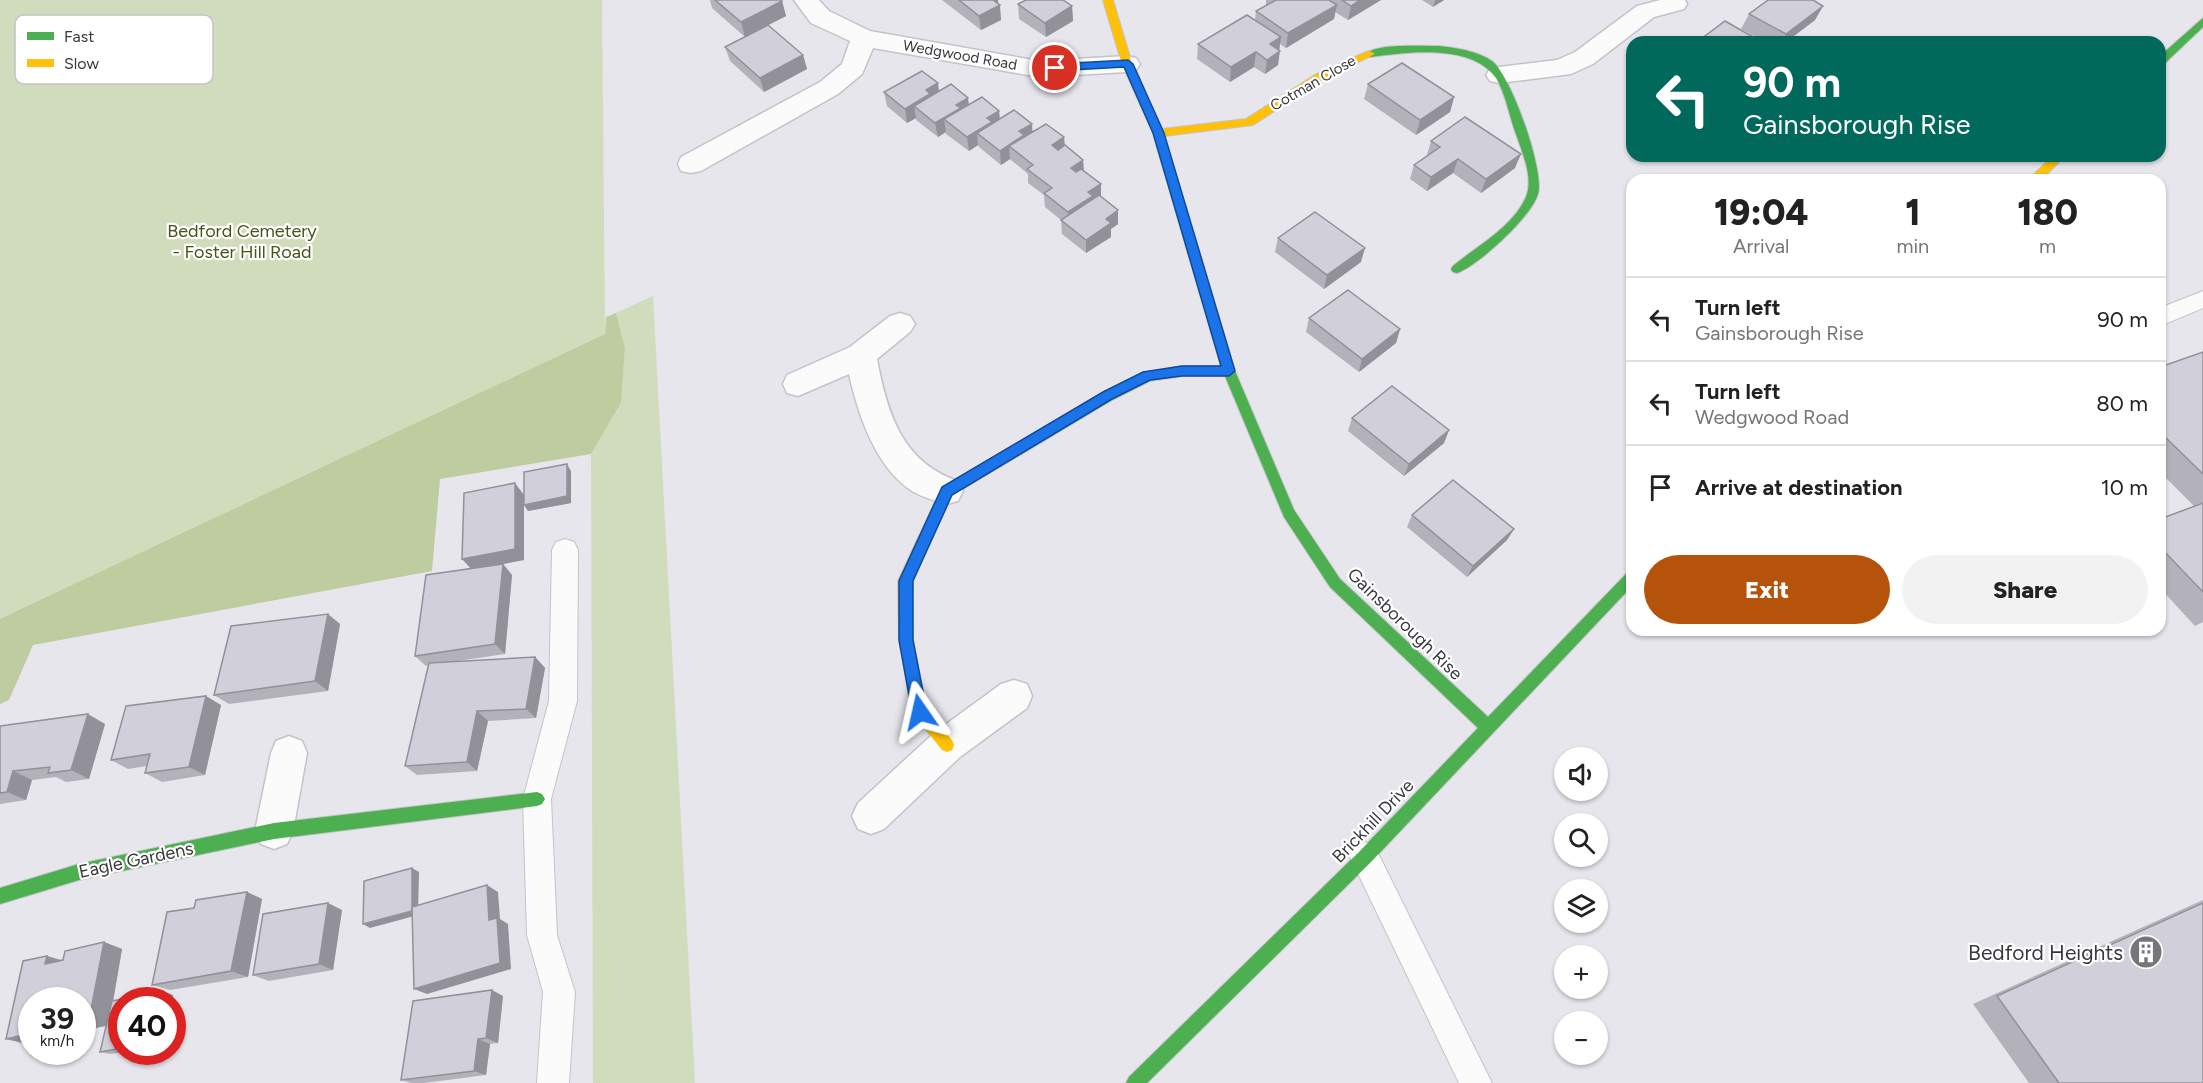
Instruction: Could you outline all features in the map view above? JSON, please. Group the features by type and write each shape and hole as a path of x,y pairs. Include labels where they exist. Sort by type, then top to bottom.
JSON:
{"street":[{"name":"Wedgwood Road","path":"806,0 820,16 864,38 1039,69 1128,64"},
{"name":"Gainsborough Rise","path":"1108,0 1128,64 1158,133 1229,371 1289,513 1335,583 1488,727"},
{"path":"1457,269 1515,221 1533,195 1532,170 1525,144 1499,75 1562,68 1584,58 1646,11 1675,4"},
{"path":"2166,56 2203,21"},
{"path":"692,164 718,139 829,88 853,68 864,38"},
{"name":"Cotman Close","path":"1158,133 1249,122 1319,76 1363,55 1398,49 1444,50 1486,60 1499,75"},
{"path":"2040,174 2054,162"},
{"path":"798,384 861,355 900,324"},
{"path":"861,355 874,414 892,449 922,481 947,491"},
{"path":"947,745 920,712 906,640 906,581 947,491 1108,396 1148,376 1182,371 1229,371"},
{"name":"Brickhill Drive","path":"1135,1083 1365,857 1626,583"},
{"path":"871,816 947,745 1014,696"},
{"path":"274,831 289,753"},
{"name":"Eagle Gardens","path":"0,896 79,872 274,831 537,799"}],"lane":[{"path":"2166,314 2203,299"},
{"path":"553,1083 559,992 542,934 537,799 563,700 564,550"},
{"path":"1365,857 1476,1083"}],"green space":[{"name":"Bedford Cemetery - Foster Hill Road","path":"0,0 602,0 605,334 0,623"},
{"path":"653,296 695,1083 593,1083 591,454 621,403 625,348 616,313"},
{"path":"616,313 625,348 621,403 591,454 440,479 432,571 33,645 9,700 0,704 0,619 605,334 606,317"}],"building":[{"path":"715,0 781,0 782,1 741,22"},
{"path":"959,0 993,0 1000,5 979,16"},
{"path":"1026,0 1063,0 1072,6 1045,23 1018,4"},
{"path":"1276,0 1329,0 1337,5 1288,33 1256,11"},
{"path":"1342,0 1360,0 1351,6"},
{"path":"1768,0 1813,0 1823,6 1786,34 1749,14"},
{"path":"1247,15 1281,37 1270,44 1280,51 1267,60 1256,52 1231,67 1198,44"},
{"path":"1725,21 1751,36 1705,36"},
{"path":"768,25 803,55 760,78 725,47"},
{"path":"1402,63 1454,97 1420,120 1368,84"},
{"path":"922,71 938,83 926,90 930,94 905,109 884,92"},
{"path":"951,84 968,98 956,105 961,108 935,123 914,106"},
{"path":"982,97 999,111 987,118 992,122 967,137 944,119"},
{"path":"1014,110 1032,124 1019,131 1024,135 1000,151 977,133"},
{"path":"1465,117 1521,154 1486,179 1458,159 1431,177 1414,165 1440,147 1431,141"},
{"path":"1046,124 1064,137 1052,145 1058,150 1065,145 1083,160 1071,168 1076,172 1081,169 1101,184 1088,192 1093,196 1068,212 1044,193 1052,188 1027,169 1033,165 1009,146"},
{"path":"1099,195 1118,210 1106,219 1111,223 1086,240 1061,220"},
{"path":"1315,212 1365,248 1327,275 1278,238"},
{"path":"1348,290 1400,329 1362,359 1309,318"},
{"path":"2203,352 2203,474 2166,438 2166,365"},
{"path":"1392,386 1449,430 1409,464 1352,418"},
{"path":"567,464 567,496 524,505 524,472"},
{"path":"1453,480 1514,529 1473,566 1412,515"},
{"path":"515,483 515,549 462,559 464,493"},
{"path":"2203,503 2203,592 2166,553 2166,517"},
{"path":"503,564 495,644 415,656 426,575"},
{"path":"328,614 315,681 214,695 231,626"},
{"path":"535,657 526,709 477,711 467,762 405,766 429,663"},
{"path":"206,696 189,767 145,773 150,754 111,760 126,706"},
{"path":"88,714 71,770 48,773 50,767 13,771 7,792 0,793 0,726"},
{"path":"412,868 412,911 363,924 364,881"},
{"path":"487,885 489,920 497,918 500,963 414,989 412,907"},
{"path":"247,892 231,971 152,985 167,912 194,908 196,900"},
{"path":"328,903 319,964 253,975 263,914"},
{"name":"Bedford Heights","path":"2203,903 2203,1083 2059,1083 1997,996"},
{"path":"104,942 95,987 18,987 18,1036 6,1039 23,961 47,956 45,964 63,960 65,951"},
{"path":"492,990 486,1038 478,1039 474,1071 401,1080 413,1001"},
{"path":"108,1018 108,1051 100,1052"}],"traffic: fast":[{"path":"2166,56 2203,21"},
{"path":"1370,54 1420,49 1458,52 1489,64 1499,75 1506,88 1531,165 1534,183 1532,196 1518,218 1509,227 1457,269"},
{"path":"1203,284 1229,371 1289,513 1335,583 1488,727"},
{"path":"956,486 1108,396 1148,376 1182,371 1229,371"},
{"path":"1135,1083 1365,857 1626,583"},
{"path":"0,896 79,872 274,831 537,799"}],"traffic: slow":[{"path":"1108,0 1127,64 1158,133 1203,284"},
{"path":"1158,133 1249,122 1319,77 1370,54"},
{"path":"2040,174 2054,162"},
{"path":"947,745 919,712 906,640 905,581 947,491 956,486"}],"place":[{"name":"Bedford Heights","path":"2146,952"}],"route":[{"path":"920,712 906,640 906,581 947,491 1108,396 1148,376 1182,371 1229,371 1158,133 1128,64 1055,68"}]}
